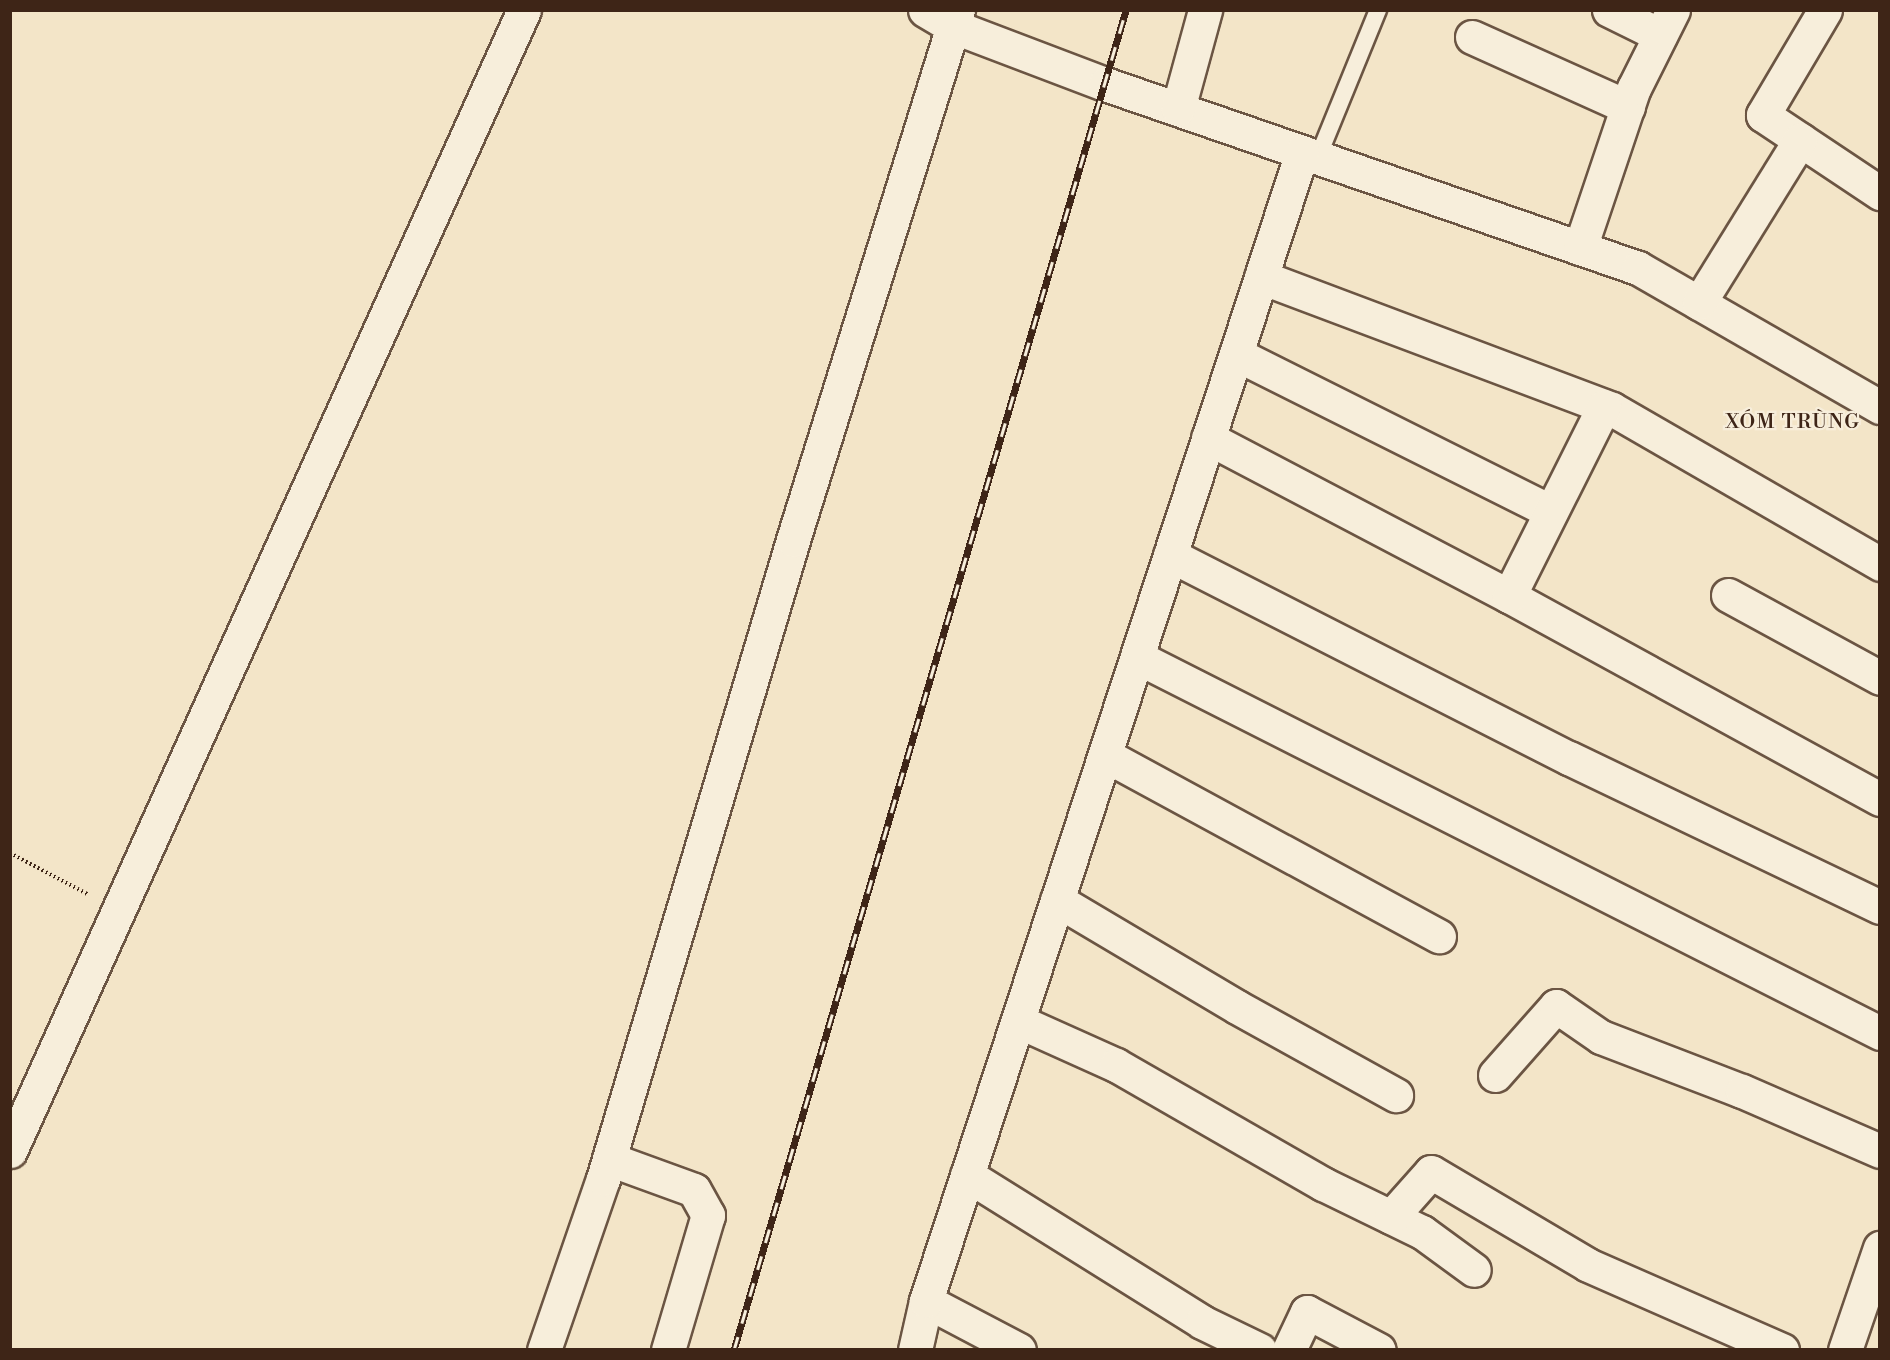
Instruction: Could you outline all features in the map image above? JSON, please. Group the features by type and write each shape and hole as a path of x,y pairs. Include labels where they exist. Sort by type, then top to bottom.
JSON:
{"street":[{"path":"10,1150 120,912 524,10"},
{"path":"1178,108 1205,10"},
{"path":"1581,248 1628,106 1667,23 1609,10"},
{"path":"1825,10 1763,115 1880,193"},
{"path":"544,1350 609,1159 945,16 1178,108 1638,268 1880,407"},
{"path":"1472,37 1628,106"},
{"path":"1699,303 1800,140"},
{"path":"915,1350 926,1301 1261,277 1310,154"},
{"path":"1261,277 1604,406 1880,564"},
{"path":"1236,354 1551,512"},
{"path":"1509,596 1604,406"},
{"path":"1208,438 1509,596 1880,799"},
{"path":"1170,555 1569,758 1880,907"},
{"path":"1728,595 1880,678"},
{"path":"1137,657 1880,1033"},
{"path":"1105,755 1439,936"},
{"path":"1057,900 1237,1007 1396,1095"},
{"path":"1495,1075 1556,1006 1601,1037 1742,1091 1880,1151"},
{"path":"1018,1021 1116,1065 1323,1184 1422,1232 1474,1270"},
{"path":"609,1159 694,1190 708,1215 668,1350"},
{"path":"1391,1217 1431,1172 1588,1265 1782,1350"},
{"path":"967,1175 1202,1322 1260,1350"},
{"path":"1845,1350 1880,1248"},
{"path":"926,1301 1019,1350"},
{"path":"1288,1350 1307,1312 1379,1350"}],"lane":[{"path":"1310,154 1378,10"}],"path":[{"path":"10,853 120,912"}],"railway":[{"path":"734,1350 1126,10"}],"district":[{"name":"XÓM TRÙNG","path":"1793,422"}]}
